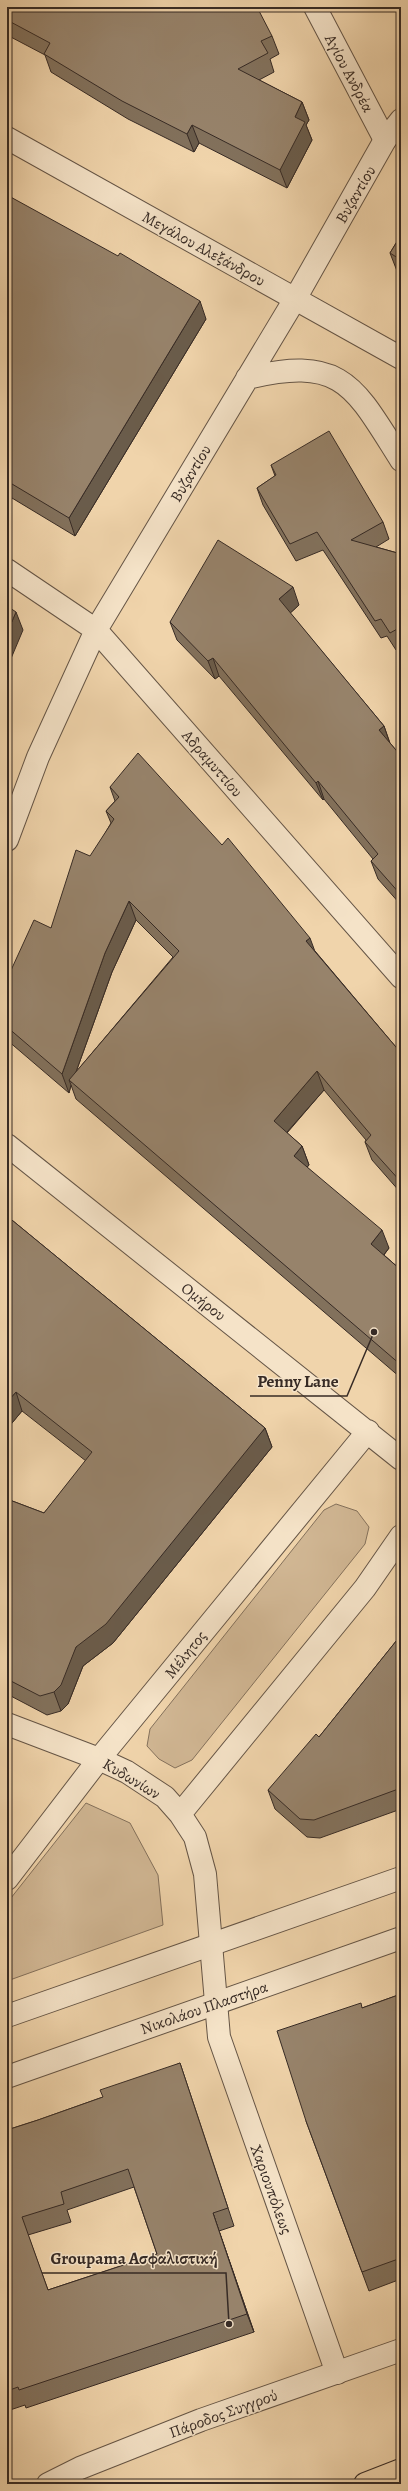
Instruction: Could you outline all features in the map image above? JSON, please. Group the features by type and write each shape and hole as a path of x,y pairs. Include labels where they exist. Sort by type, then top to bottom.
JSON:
{"highway":[{"path":"365,2484 401,2470"}],"street":[{"name":"Αγίου Ανδρέα","path":"315,7 385,140"},
{"name":"Βυζαντίου","path":"7,840 38,757 96,630 295,299 385,140 401,120"},
{"name":"Μεγάλου Αλεξάνδρου","path":"7,138 401,358"},
{"path":"247,378 279,371 299,370 322,373 341,381 358,394 401,460"},
{"name":"Αδραμυττίου","path":"7,570 96,630 401,977"},
{"name":"Ομήρου","path":"7,1145 401,1458"},
{"name":"Μέλητος","path":"7,1879 99,1759 368,1431"},
{"path":"180,1814 365,1588 401,1536"},
{"name":"Κυδωνίων","path":"7,1724 99,1759 146,1784 165,1797 180,1814 195,1837 202,1857 211,1945 215,2004"},
{"path":"7,2016 401,1878"},
{"name":"Νικολάου Πλαστήρα","path":"7,2077 401,1938"},
{"name":"Χαριουπόλεως","path":"215,2004 219,2037 224,2057 337,2373"},
{"name":"Πάροδος Συγγρού","path":"48,2484 80,2468 202,2420 401,2350"}],"shaded area":[{"path":"336,1504 357,1511 369,1527 365,1544 192,1760 175,1768 159,1759 147,1746 150,1729 324,1510"},
{"path":"86,1803 130,1823 158,1875 163,1925 7,1981 7,1903"}],"building":[{"path":"7,7 257,7 272,36 261,41 268,53 238,69 302,102 295,117 305,122 280,170 192,125 187,134 122,101 44,54 50,43 7,20"},
{"path":"7,195 118,256 120,253 200,301 69,518 7,481"},
{"path":"401,235 401,260 390,253"},
{"path":"329,431 383,522 351,540 401,554 401,632 399,628 390,633 381,619 375,621 317,532 290,544 257,488 276,475 271,465"},
{"path":"218,540 293,587 279,599 384,726 379,730 401,756 401,895 371,861 378,854 318,781 316,783 213,658 208,661 170,622"},
{"path":"7,606 16,612 7,633"},
{"path":"138,753 222,845 228,838 310,938 306,941 401,1053 401,1182 365,1142 371,1135 317,1071 274,1121 302,1146 294,1156 382,1230 371,1244 401,1270 401,1365 69,1080 179,951 129,901 105,953 62,1074 7,1027 7,979 34,920 51,928 76,850 90,856 114,819 106,811 119,797 110,787"},
{"path":"7,1216 265,1428 106,1624 76,1647 61,1685 54,1692 40,1696 7,1679 7,1499 44,1513 92,1452 16,1392 7,1402"},
{"path":"401,1635 401,1788 314,1820 300,1819 268,1790 316,1734 319,1737"},
{"path":"401,1994 401,2258 362,2272 306,2121 277,2031 361,2003 362,2008"},
{"path":"180,2063 228,2208 213,2213 247,2314 19,2390 18,2387 7,2391 7,2130 103,2097 100,2090","holes":["128,2169 157,2254 48,2290 22,2217 64,2204 61,2192"]}],"place":[{"name":"Penny Lane","path":"374,1332"},
{"name":"Groupama Ασφαλιστική","path":"229,2324"}]}
